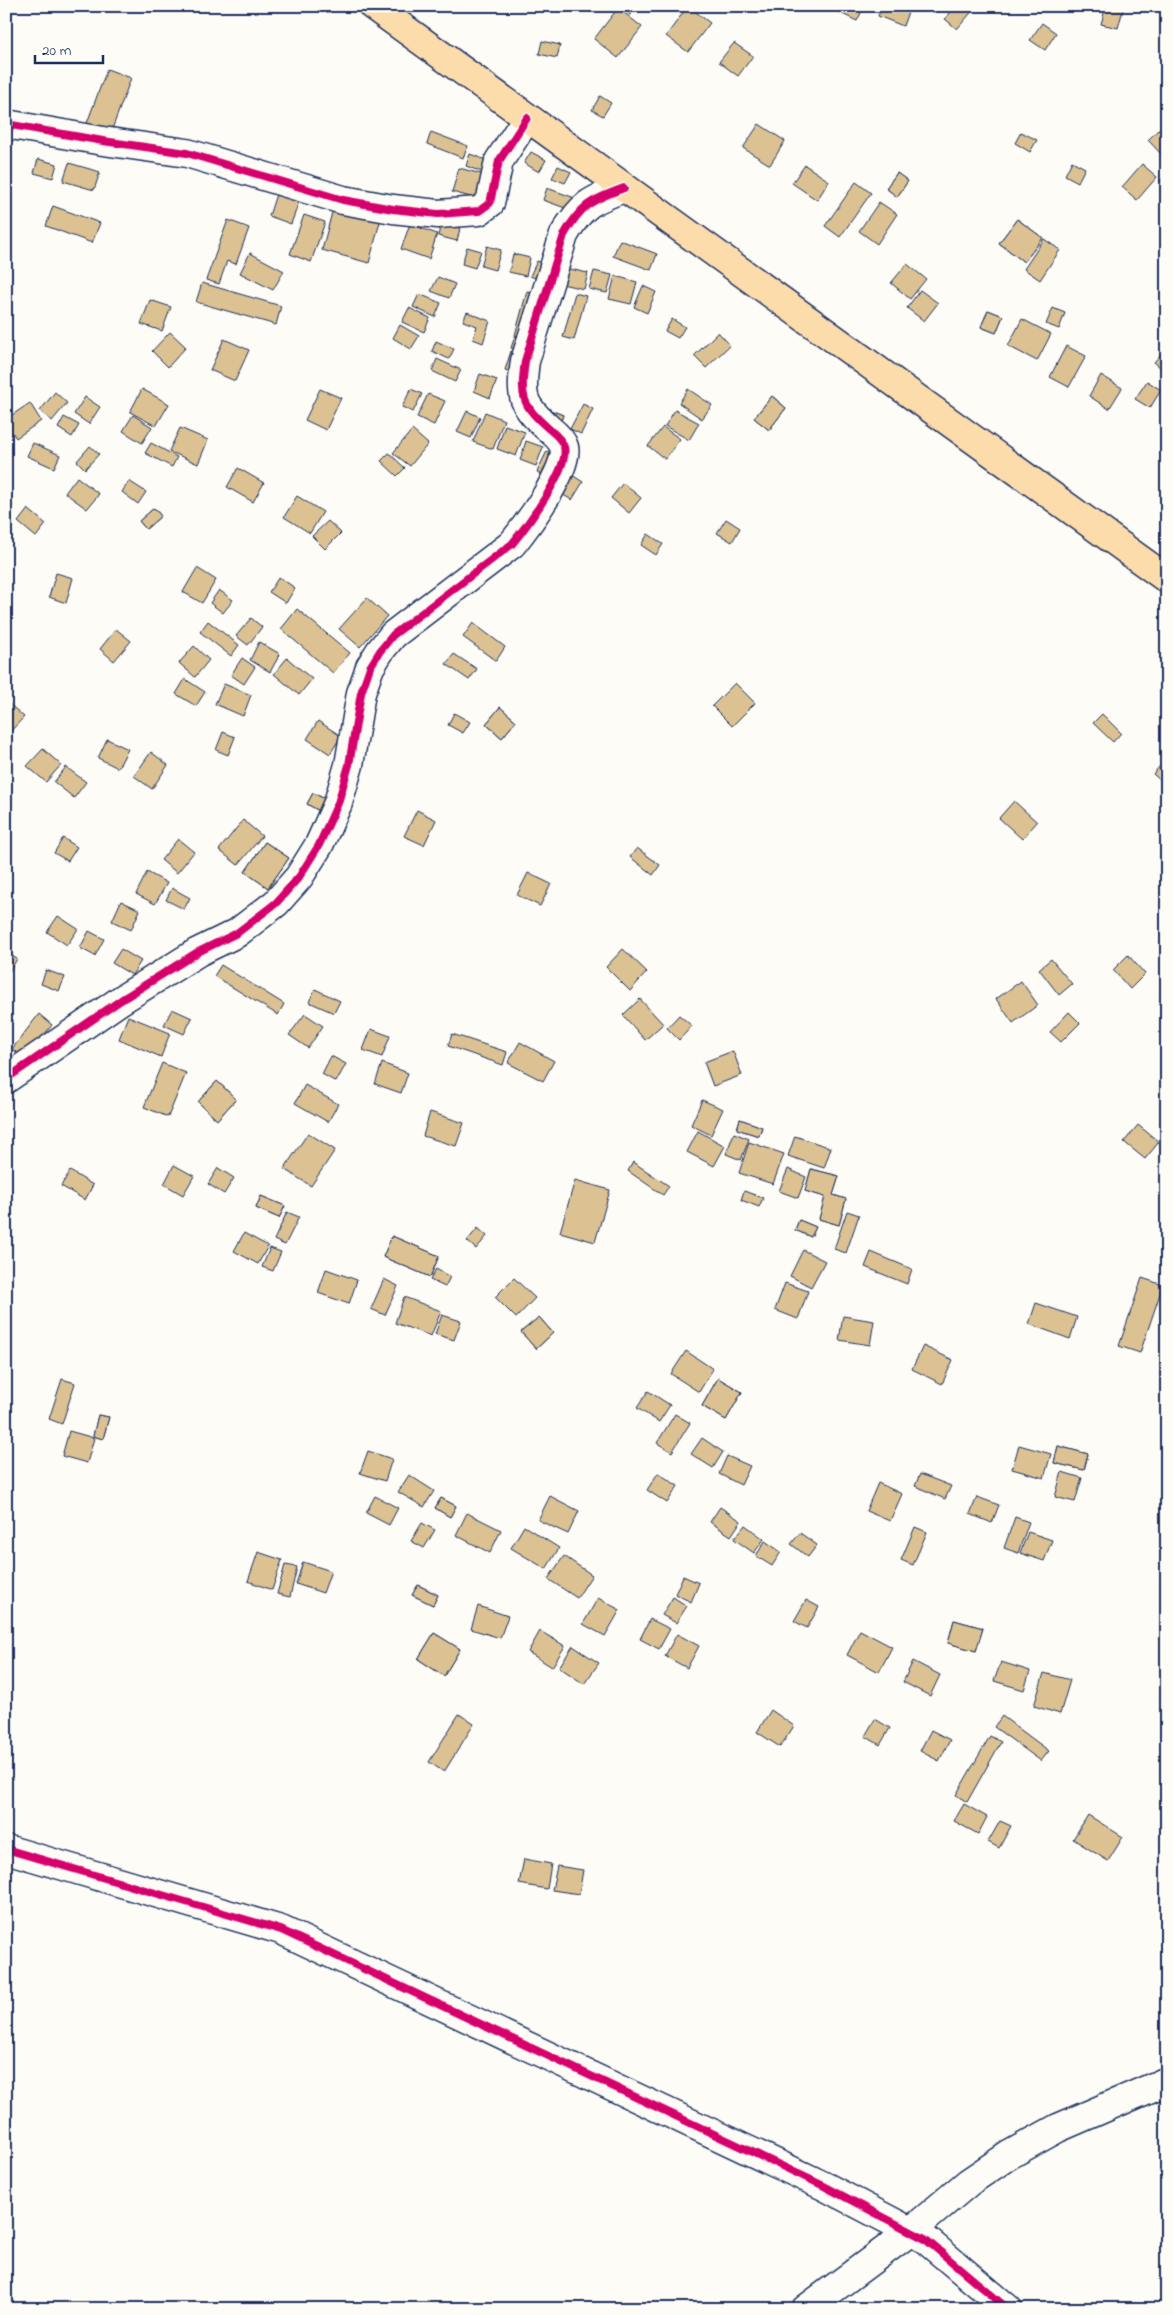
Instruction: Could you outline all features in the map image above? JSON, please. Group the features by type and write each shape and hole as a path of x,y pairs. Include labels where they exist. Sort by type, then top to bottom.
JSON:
{"main road":[{"path":"373,6 1167,578"}],"street":[{"path":"6,124 103,141 188,153 343,200 393,209 438,214 479,211 490,203 499,161 527,118"},
{"path":"6,1079 121,1000 198,952 237,933 276,903 298,876 319,845 338,803 349,765 361,693 370,667 380,651 394,635 512,544 532,519 557,474 565,455 564,445 528,409 522,381 525,362 564,235 575,216 588,204 624,188"},
{"path":"6,1849 281,1930 824,2186 925,2239 1008,2309"},
{"path":"806,2309 910,2231 969,2182 1009,2155 1058,2128 1167,2080"}],"building":[{"path":"619,6 636,6 630,15"},
{"path":"688,6 710,23 688,52 666,36"},
{"path":"841,6 864,7 857,21 838,12"},
{"path":"882,6 895,6 908,12 903,26 878,16"},
{"path":"956,6 971,6 974,9 957,29 945,19"},
{"path":"1106,6 1124,6 1118,28 1101,24"},
{"path":"618,8 642,27 618,58 594,39"},
{"path":"1042,23 1056,33 1045,50 1030,40"},
{"path":"542,41 560,45 557,58 539,54"},
{"path":"734,43 753,56 738,76 719,62"},
{"path":"107,69 131,78 111,132 87,123"},
{"path":"600,96 611,103 603,116 592,110"},
{"path":"759,124 785,141 770,165 743,148"},
{"path":"1160,128 1167,136 1167,149 1161,154 1148,140"},
{"path":"431,132 468,146 463,158 427,144"},
{"path":"1021,132 1037,140 1030,152 1015,143"},
{"path":"531,152 546,160 539,172 524,163"},
{"path":"470,154 494,163 490,175 466,166"},
{"path":"38,159 57,164 53,178 34,173"},
{"path":"1072,161 1085,168 1078,182 1065,175"},
{"path":"69,163 100,172 94,190 63,181"},
{"path":"1142,164 1157,177 1137,200 1122,187"},
{"path":"805,165 829,181 817,200 792,183"},
{"path":"558,166 571,172 565,183 552,178"},
{"path":"459,168 489,176 482,200 452,192"},
{"path":"897,173 908,181 897,197 886,188"},
{"path":"897,173 908,181 897,197 886,188"},
{"path":"1167,174 1167,188 1160,181"},
{"path":"856,182 871,193 840,237 825,226"},
{"path":"547,188 586,202 582,214 543,200"},
{"path":"277,191 300,199 291,224 269,216"},
{"path":"879,202 897,214 877,244 859,231"},
{"path":"334,205 381,218 369,263 322,250"},
{"path":"53,206 100,223 92,243 46,226"},
{"path":"304,215 325,222 311,262 290,254"},
{"path":"442,219 461,224 457,241 438,236"},
{"path":"1017,219 1043,238 1024,262 999,243"},
{"path":"1017,219 1043,238 1024,262 999,243"},
{"path":"228,220 249,228 236,264 227,261 219,284 206,280"},
{"path":"410,224 437,234 429,259 401,249"},
{"path":"1044,239 1060,250 1040,280 1024,269"},
{"path":"620,240 657,254 651,270 613,256"},
{"path":"487,246 501,250 495,270 481,266"},
{"path":"467,247 481,251 475,268 462,264"},
{"path":"250,253 284,271 273,290 240,273"},
{"path":"513,254 530,258 526,276 509,272"},
{"path":"537,261 550,266 544,281 530,276"},
{"path":"907,264 926,279 910,299 891,283"},
{"path":"565,268 588,273 584,289 562,284"},
{"path":"594,271 612,275 607,293 589,289"},
{"path":"615,276 637,282 631,304 609,299"},
{"path":"438,277 455,284 449,298 431,291"},
{"path":"202,283 281,306 276,325 196,302"},
{"path":"643,286 656,292 647,313 634,307"},
{"path":"920,290 938,303 924,321 907,308"},
{"path":"527,291 543,295 531,339 515,335"},
{"path":"575,293 586,296 574,340 563,337"},
{"path":"419,294 441,303 435,317 413,307"},
{"path":"150,300 171,307 162,331 141,324"},
{"path":"409,308 430,318 424,332 402,322"},
{"path":"1053,308 1065,313 1059,329 1046,324"},
{"path":"988,310 1003,316 996,333 981,327"},
{"path":"988,310 1003,316 996,333 981,327"},
{"path":"467,312 490,321 483,343 473,339 477,326 463,321"},
{"path":"672,319 685,327 678,338 665,331"},
{"path":"1022,319 1051,334 1037,361 1008,346"},
{"path":"400,325 419,336 411,349 393,338"},
{"path":"170,332 186,347 168,367 152,351"},
{"path":"718,332 730,345 706,368 694,356"},
{"path":"515,336 531,342 527,353 511,348"},
{"path":"224,339 249,350 235,381 210,370"},
{"path":"436,341 454,349 449,359 432,351"},
{"path":"1066,346 1086,356 1069,387 1050,377"},
{"path":"1167,348 1167,373 1154,362"},
{"path":"511,351 524,355 518,374 505,370"},
{"path":"437,359 461,370 455,382 432,371"},
{"path":"480,374 497,380 490,398 474,391"},
{"path":"1101,375 1122,388 1109,409 1089,396"},
{"path":"1147,381 1161,390 1150,408 1135,399"},
{"path":"142,389 169,404 156,426 130,412"},
{"path":"320,389 341,398 326,430 305,420"},
{"path":"411,389 422,394 413,412 402,407"},
{"path":"688,389 712,405 702,419 679,403"},
{"path":"55,392 67,403 52,421 40,411"},
{"path":"428,394 445,401 434,425 417,417"},
{"path":"772,396 786,408 769,430 754,418"},
{"path":"772,396 786,408 769,430 754,418"},
{"path":"85,397 100,407 89,424 74,414"},
{"path":"30,403 41,421 16,438 6,423 6,419"},
{"path":"583,404 593,409 581,434 570,429"},
{"path":"545,408 563,415 558,429"},
{"path":"545,408 563,415 558,429"},
{"path":"675,410 699,423 689,440 665,426"},
{"path":"467,411 480,417 471,438 457,432"},
{"path":"485,412 504,420 493,449 473,442"},
{"path":"133,415 152,427 142,443 123,431"},
{"path":"64,417 79,425 72,437 58,428"},
{"path":"505,425 525,432 516,456 497,449"},
{"path":"663,427 680,439 665,459 648,446"},
{"path":"180,428 208,440 198,464 169,451"},
{"path":"412,430 428,444 410,466 393,453"},
{"path":"526,441 543,447 536,466 520,460"},
{"path":"33,443 60,455 54,468 27,456"},
{"path":"151,443 177,457 172,467 145,453"},
{"path":"90,446 99,454 85,469 77,461"},
{"path":"547,451 560,458 550,479 537,472"},
{"path":"389,453 405,468 397,476 381,461"},
{"path":"238,468 264,483 253,502 227,487"},
{"path":"569,473 583,482 572,500 558,492"},
{"path":"77,477 99,494 87,509 65,493"},
{"path":"129,481 146,492 138,504 122,492"},
{"path":"623,483 641,498 629,513 611,498"},
{"path":"297,496 323,512 310,533 284,517"},
{"path":"154,508 161,516 146,529 139,521"},
{"path":"154,508 161,516 146,529 139,521"},
{"path":"28,509 46,524 36,537 18,522"},
{"path":"726,519 740,528 732,542 717,533"},
{"path":"328,521 341,533 325,549 312,536"},
{"path":"648,534 663,544 656,555 641,545"},
{"path":"197,568 216,580 202,603 183,592"},
{"path":"56,573 73,578 66,603 49,597"},
{"path":"279,577 295,588 286,603 269,592"},
{"path":"219,590 233,600 223,613 210,603"},
{"path":"367,598 387,616 360,647 339,629"},
{"path":"297,609 350,653 333,673 281,629"},
{"path":"251,618 262,627 248,645 236,636"},
{"path":"208,621 239,645 231,656 200,632"},
{"path":"473,623 505,647 496,661 463,637"},
{"path":"116,629 131,641 114,661 100,649"},
{"path":"259,642 280,654 270,672 250,660"},
{"path":"194,646 209,660 195,677 179,663"},
{"path":"454,654 477,669 469,680 446,664"},
{"path":"242,658 255,667 244,684 231,675"},
{"path":"287,658 312,679 299,695 274,674"},
{"path":"185,679 205,692 196,706 176,694"},
{"path":"735,683 755,703 732,726 712,706"},
{"path":"224,684 251,695 243,716 215,704"},
{"path":"6,701 24,717 6,736"},
{"path":"500,707 516,721 502,738 486,724"},
{"path":"500,707 516,721 502,738 486,724"},
{"path":"454,713 470,722 463,733 448,725"},
{"path":"1102,714 1121,733 1113,742 1093,723"},
{"path":"318,721 341,736 330,754 307,739"},
{"path":"223,732 235,737 228,755 216,750"},
{"path":"107,739 128,749 118,768 98,758"},
{"path":"43,749 61,765 46,782 27,766"},
{"path":"151,752 168,765 152,789 134,776"},
{"path":"1167,758 1167,786 1153,774"},
{"path":"66,767 86,782 74,798 54,782"},
{"path":"313,793 327,800 321,812 307,804"},
{"path":"313,793 327,800 321,812 307,804"},
{"path":"1014,801 1037,822 1022,839 999,818"},
{"path":"417,810 436,820 424,845 404,836"},
{"path":"243,820 262,836 238,865 219,850"},
{"path":"63,838 77,847 68,861 54,853"},
{"path":"178,839 194,852 177,873 161,860"},
{"path":"265,842 289,858 268,888 245,872"},
{"path":"265,842 289,858 268,888 245,872"},
{"path":"637,848 660,865 653,875 630,857"},
{"path":"147,872 167,883 155,904 136,894"},
{"path":"528,873 551,884 540,906 517,895"},
{"path":"172,888 190,898 184,909 166,900"},
{"path":"121,901 140,910 131,930 112,921"},
{"path":"58,916 78,929 67,945 47,932"},
{"path":"89,931 104,939 95,956 80,948"},
{"path":"121,949 141,961 132,975 112,963"},
{"path":"623,949 647,972 630,991 606,967"},
{"path":"6,952 17,959 9,972 6,970"},
{"path":"1128,955 1145,974 1130,989 1113,970"},
{"path":"1051,959 1072,984 1059,995 1039,969"},
{"path":"221,965 284,1004 278,1015 214,976"},
{"path":"46,970 65,977 59,991 41,984"},
{"path":"1021,981 1038,1005 1013,1023 996,999"},
{"path":"315,989 340,1001 334,1013 309,1002"},
{"path":"640,999 663,1024 645,1040 623,1015"},
{"path":"172,1009 192,1018 184,1034 164,1025"},
{"path":"1069,1012 1080,1023 1061,1042 1050,1032"},
{"path":"39,1014 52,1025 25,1059 12,1049"},
{"path":"305,1014 323,1026 308,1048 289,1035"},
{"path":"679,1015 692,1026 679,1040 667,1028"},
{"path":"128,1016 170,1033 161,1057 119,1039"},
{"path":"371,1029 390,1036 382,1057 363,1050"},
{"path":"452,1034 507,1052 503,1065 448,1046"},
{"path":"520,1042 554,1061 543,1081 508,1063"},
{"path":"733,1051 742,1075 713,1086 704,1062"},
{"path":"331,1056 346,1064 336,1082 322,1074"},
{"path":"162,1063 186,1073 168,1117 144,1107"},
{"path":"382,1063 408,1073 401,1093 375,1084"},
{"path":"217,1081 236,1099 217,1120 198,1102"},
{"path":"217,1081 236,1099 217,1120 198,1102"},
{"path":"305,1085 338,1104 328,1122 295,1103"},
{"path":"702,1100 723,1109 711,1135 691,1125"},
{"path":"430,1112 464,1123 456,1146 423,1136"},
{"path":"740,1119 762,1127 759,1136 737,1129"},
{"path":"740,1119 762,1127 759,1136 737,1129"},
{"path":"1138,1125 1159,1142 1145,1159 1124,1142"},
{"path":"698,1131 725,1146 714,1166 687,1152"},
{"path":"308,1133 335,1150 311,1186 284,1169"},
{"path":"734,1133 749,1139 741,1160 726,1154"},
{"path":"795,1136 831,1148 824,1168 788,1156"},
{"path":"749,1142 784,1154 773,1184 739,1173"},
{"path":"633,1162 669,1186 663,1195 628,1171"},
{"path":"174,1165 194,1176 183,1195 164,1184"},
{"path":"218,1168 234,1178 224,1194 208,1184"},
{"path":"788,1169 806,1177 798,1198 779,1191"},
{"path":"811,1169 839,1176 833,1195 846,1199 839,1225 819,1219 825,1197 805,1191"},
{"path":"811,1169 839,1176 833,1195 846,1199 839,1225 819,1219 825,1197 805,1191"},
{"path":"70,1171 93,1185 85,1200 61,1186"},
{"path":"575,1180 610,1190 595,1242 560,1232"},
{"path":"744,1191 763,1198 759,1207 741,1200"},
{"path":"261,1196 285,1206 279,1218 256,1208"},
{"path":"261,1196 285,1206 279,1218 256,1208"},
{"path":"847,1211 859,1215 846,1253 834,1249"},
{"path":"287,1212 299,1217 285,1245 274,1240"},
{"path":"799,1220 816,1227 811,1237 795,1230"},
{"path":"799,1220 816,1227 811,1237 795,1230"},
{"path":"478,1228 487,1236 476,1249 467,1241"},
{"path":"244,1233 268,1246 258,1264 234,1251"},
{"path":"392,1236 439,1256 430,1277 383,1257"},
{"path":"392,1236 439,1256 430,1277 383,1257"},
{"path":"270,1248 281,1252 273,1271 262,1267"},
{"path":"803,1250 825,1261 811,1287 790,1276"},
{"path":"871,1252 912,1269 907,1284 865,1267"},
{"path":"326,1269 357,1280 349,1304 318,1293"},
{"path":"436,1269 450,1277 445,1287 430,1280"},
{"path":"514,1278 535,1298 516,1318 495,1297"},
{"path":"1142,1278 1163,1285 1140,1353 1119,1346"},
{"path":"384,1279 398,1286 385,1315 371,1309"},
{"path":"785,1283 808,1291 798,1319 775,1310"},
{"path":"404,1297 441,1311 431,1336 395,1323"},
{"path":"1036,1303 1077,1317 1070,1339 1029,1324"},
{"path":"442,1315 461,1321 454,1340 435,1334"},
{"path":"843,1316 874,1321 870,1345 839,1340"},
{"path":"539,1317 553,1333 536,1349 521,1332"},
{"path":"539,1317 553,1333 536,1349 521,1332"},
{"path":"923,1346 953,1360 942,1384 912,1369"},
{"path":"686,1351 713,1369 699,1392 671,1374"},
{"path":"718,1378 742,1392 726,1420 702,1406"},
{"path":"718,1378 742,1392 726,1420 702,1406"},
{"path":"62,1379 75,1383 62,1424 49,1419"},
{"path":"648,1391 670,1405 659,1422 637,1408"},
{"path":"675,1414 690,1423 672,1452 657,1443"},
{"path":"98,1415 109,1417 103,1439 93,1436"},
{"path":"98,1415 109,1417 103,1439 93,1436"},
{"path":"69,1431 94,1438 87,1463 62,1456"},
{"path":"702,1438 723,1452 713,1468 691,1454"},
{"path":"1019,1445 1051,1454 1044,1478 1012,1469"},
{"path":"1058,1446 1088,1454 1084,1470 1054,1463"},
{"path":"1058,1446 1088,1454 1084,1470 1054,1463"},
{"path":"368,1451 392,1459 385,1481 360,1473"},
{"path":"727,1456 750,1466 741,1485 719,1474"},
{"path":"1062,1472 1082,1478 1075,1502 1055,1497"},
{"path":"658,1473 678,1486 667,1503 647,1490"},
{"path":"920,1474 951,1486 945,1499 915,1486"},
{"path":"409,1475 434,1491 424,1507 398,1492"},
{"path":"878,1483 902,1494 890,1521 866,1511"},
{"path":"375,1496 398,1508 389,1525 366,1513"},
{"path":"550,1496 579,1511 568,1534 538,1520"},
{"path":"977,1497 999,1505 992,1523 970,1514"},
{"path":"441,1498 456,1506 450,1517 435,1508"},
{"path":"441,1498 456,1506 450,1517 435,1508"},
{"path":"720,1507 741,1521 731,1536 710,1522"},
{"path":"467,1513 501,1530 490,1553 456,1535"},
{"path":"1015,1517 1029,1522 1018,1553 1004,1548"},
{"path":"422,1523 435,1530 424,1548 411,1541"},
{"path":"745,1525 764,1539 754,1553 734,1539"},
{"path":"524,1526 559,1548 546,1569 511,1548"},
{"path":"915,1527 927,1532 913,1565 901,1560"},
{"path":"1028,1532 1052,1540 1044,1561 1020,1553"},
{"path":"800,1533 817,1545 808,1557 791,1544"},
{"path":"765,1541 781,1552 772,1566 756,1556"},
{"path":"258,1552 282,1560 272,1590 248,1581"},
{"path":"564,1556 592,1575 577,1598 548,1579"},
{"path":"303,1562 331,1571 323,1593 296,1584"},
{"path":"285,1565 297,1567 290,1597 277,1594"},
{"path":"683,1576 699,1583 691,1602 675,1594"},
{"path":"418,1585 438,1595 433,1605 412,1595"},
{"path":"418,1585 438,1595 433,1605 412,1595"},
{"path":"673,1597 687,1606 676,1623 662,1615"},
{"path":"598,1598 620,1610 605,1636 583,1624"},
{"path":"806,1600 819,1607 807,1628 794,1621"},
{"path":"478,1606 508,1616 500,1638 471,1629"},
{"path":"650,1619 670,1629 659,1649 640,1639"},
{"path":"954,1620 983,1628 976,1651 948,1643"},
{"path":"954,1620 983,1628 976,1651 948,1643"},
{"path":"860,1630 892,1647 879,1672 847,1655"},
{"path":"540,1631 565,1646 552,1667 528,1652"},
{"path":"434,1633 460,1649 444,1676 418,1659"},
{"path":"434,1633 460,1649 444,1676 418,1659"},
{"path":"677,1634 699,1646 687,1668 665,1656"},
{"path":"573,1646 599,1663 584,1684 559,1667"},
{"path":"913,1661 940,1675 930,1696 903,1682"},
{"path":"1001,1662 1030,1671 1024,1690 994,1681"},
{"path":"1044,1673 1070,1680 1060,1714 1034,1706"},
{"path":"771,1710 794,1726 780,1747 757,1732"},
{"path":"459,1714 474,1724 444,1772 429,1762"},
{"path":"1002,1716 1049,1751 1041,1761 994,1727"},
{"path":"875,1719 890,1728 880,1745 865,1736"},
{"path":"931,1730 950,1740 939,1761 920,1751"},
{"path":"990,1736 1001,1742 967,1802 956,1795"},
{"path":"964,1804 987,1817 978,1834 954,1821"},
{"path":"1088,1815 1123,1837 1108,1861 1073,1839"},
{"path":"1000,1821 1011,1826 999,1848 988,1842"},
{"path":"524,1859 551,1864 547,1889 519,1884"},
{"path":"557,1866 583,1870 579,1894 552,1890"}],"cycle path":[{"path":"6,124 187,153 343,200 393,209 438,214 479,211 490,203 499,161 527,118"},
{"path":"6,1079 121,1000 198,952 237,933 276,903 299,877 319,845 338,803 349,765 361,693 370,667 380,651 393,635 512,544 546,497 554,482 564,456 564,447 558,437 528,407 523,392 525,361 564,235 576,217 588,205 603,196 624,188"},
{"path":"6,1849 281,1930 824,2186 925,2239 1008,2309"}]}
